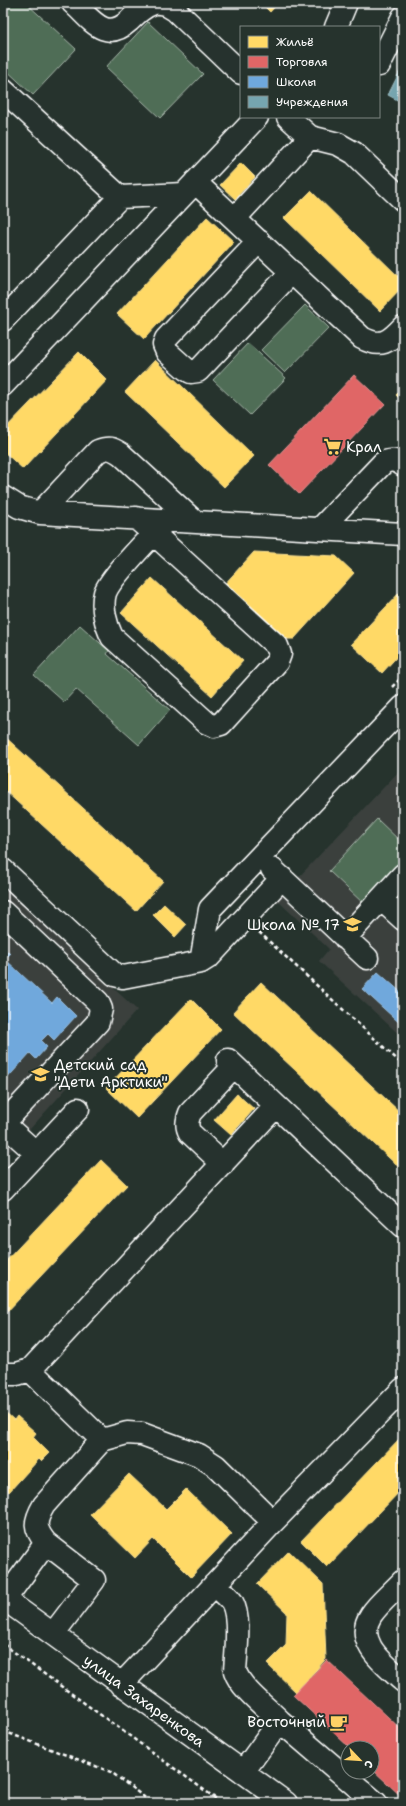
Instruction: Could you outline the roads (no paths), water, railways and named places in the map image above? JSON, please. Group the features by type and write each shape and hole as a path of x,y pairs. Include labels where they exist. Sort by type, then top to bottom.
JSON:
{"street":[{"path":"73,3 100,28 108,31 120,28 144,6 154,3"},
{"path":"159,3 165,4 175,10 240,72"},
{"path":"336,26 346,3"},
{"path":"380,63 403,18"},
{"path":"3,90 120,197"},
{"path":"3,385 256,118"},
{"path":"289,118 310,138 338,144 354,153 403,200"},
{"path":"235,218 310,138"},
{"path":"3,320 120,197 190,188 235,218 362,338 373,343 386,342 403,328"},
{"path":"259,241 166,339 164,346 167,352 186,369 191,372 198,371 292,272"},
{"path":"40,513 98,451 106,448 113,449 121,454 195,522"},
{"path":"320,529 383,463 390,460 396,460 403,465"},
{"path":"3,497 19,507 40,513 136,518 160,527 277,646 280,654 277,662 221,724 214,726 207,723 112,637 106,626 103,599 105,591 112,580 160,527 195,522 403,534"},
{"path":"201,962 210,909 403,707"},
{"path":"259,857 367,958"},
{"path":"345,938 403,875"},
{"path":"8,884 115,975 123,977 201,962 209,957 282,878"},
{"path":"381,899 403,919"},
{"path":"3,912 98,1002 101,1009 98,1022 3,1124 36,1154"},
{"path":"223,1164 190,1133 187,1128 187,1121 190,1113 231,1063 403,1226"},
{"path":"3,1374 17,1374 30,1370 276,1106"},
{"path":"3,1189 78,1109"},
{"path":"30,1370 102,1440"},
{"path":"121,1685 273,1522 403,1389"},
{"path":"53,1634 94,1580 46,1543 38,1533 36,1523 44,1506 102,1440 127,1433 142,1434 199,1455 216,1466 273,1522"},
{"path":"4,1598 46,1543"},
{"path":"403,1581 370,1615 365,1627 367,1642 376,1655 403,1681"},
{"path":"214,1585 231,1600 235,1607 235,1671 237,1678 280,1721 376,1803"},
{"name":"улица Захаренкова","path":"4,1598 121,1685 286,1803"},
{"path":"243,1772 280,1721"}],"place":[{"name":"Крал","path":"333,447"},
{"name":"Школа № 17","path":"353,925"},
{"name":"Детский сад \"Дети Арктики\"","path":"41,1074"},
{"name":"Восточный","path":"339,1722"}]}
